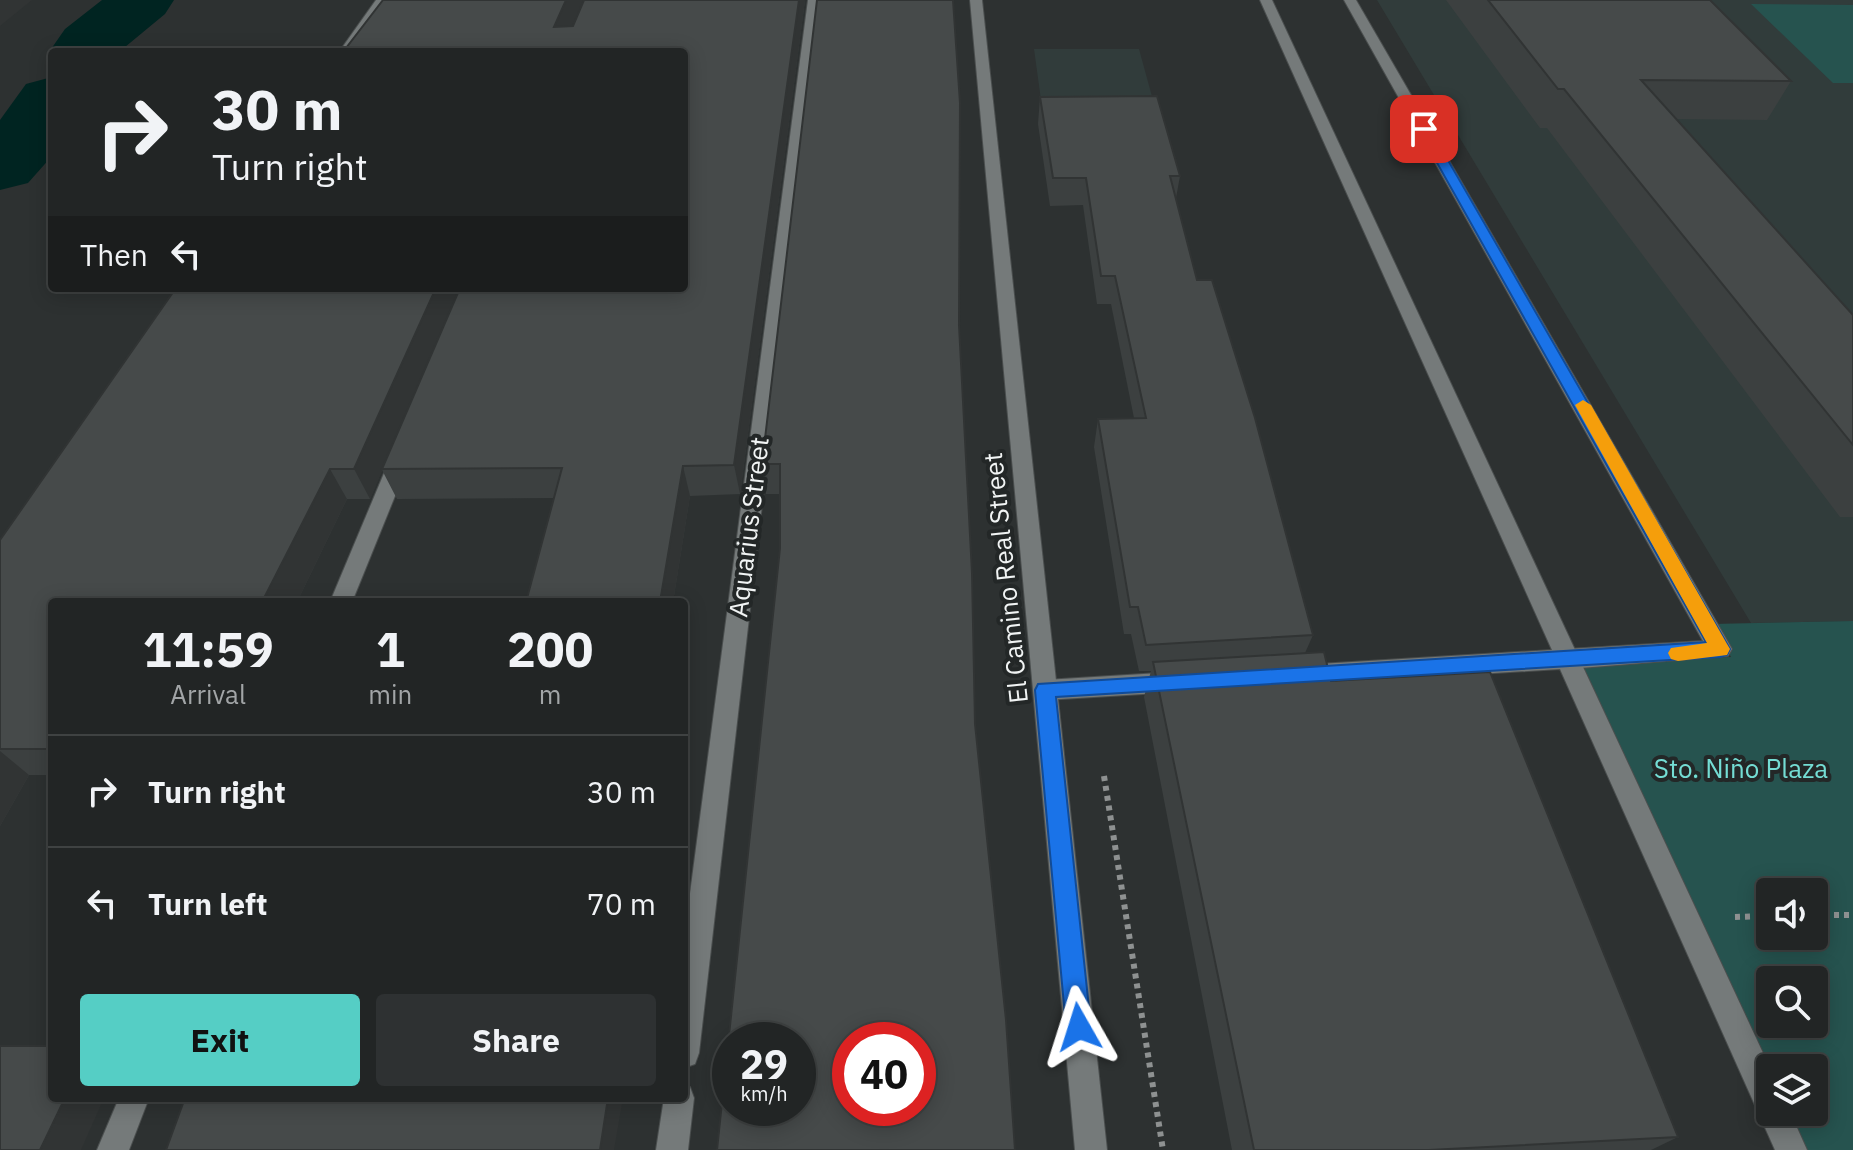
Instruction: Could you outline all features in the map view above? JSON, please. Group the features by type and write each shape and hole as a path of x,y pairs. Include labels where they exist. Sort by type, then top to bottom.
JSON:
{"street":[{"path":"349,48 382,0"},
{"name":"Aquarius Street","path":"688,1021 814,0"},
{"name":"El Camino Real Street","path":"976,0 1091,1150"},
{"path":"1266,0 1756,1071"},
{"path":"1281,676 1720,649 1350,0"},
{"path":"343,598 406,445"},
{"path":"1045,690 1202,681"},
{"path":"113,1150 132,1102"},
{"path":"672,1150 678,1102"},
{"path":"1780,1126 1791,1150"}],"path":[{"path":"1828,915 1853,915"}],"shaded area":[{"path":"1377,0 1853,0 1853,621 1751,623"},
{"path":"1034,49 1139,49 1159,122 1044,122"}],"green space":[{"path":"1751,4 1853,5 1853,83 1833,83"},
{"name":"Sto. Niño Plaza","path":"1853,621 1853,1150 1792,1150 1781,1126 1828,1126 1828,1054 1763,1054 1569,661 1731,657 1712,624"}],"building":[{"path":"383,0 566,0 554,27 573,26 584,0 799,0 734,465 683,466 661,598 527,598 562,468 382,469 458,292 688,292 688,48 346,48"},
{"path":"817,0 953,0 960,103 959,325 972,573 975,724 1006,1020 1015,1150 717,1150 720,1126 816,1126 816,1022 730,1022 780,548 780,464 762,464"},
{"path":"1488,0 1710,0 1791,81 1641,80 1853,315 1853,445 1564,89 1558,89"},
{"path":"1157,96 1180,176 1170,176 1197,280 1212,280 1255,418 1313,635 1146,645 1138,607 1130,607 1098,419 1146,418 1115,276 1101,276 1086,178 1053,178 1040,97"},
{"path":"173,292 434,292 354,469 330,469 264,598 48,598 48,749 0,749 0,540"},
{"path":"1324,652 1331,681 1490,672 1678,1137 1429,1150 1254,1150 1153,662"},
{"path":"0,1046 48,1046 48,1102 63,1102 40,1150 0,1150"},
{"path":"184,1102 607,1102 600,1150 166,1150"}],"waterway":[{"path":"86,48 142,0"},
{"path":"0,166 17,151 48,105"}],"slow traffic":[{"path":"1583,405 1720,649 1678,653"}],"route":[{"path":"1079,1027 1045,690 1720,649 1424,129"}]}
